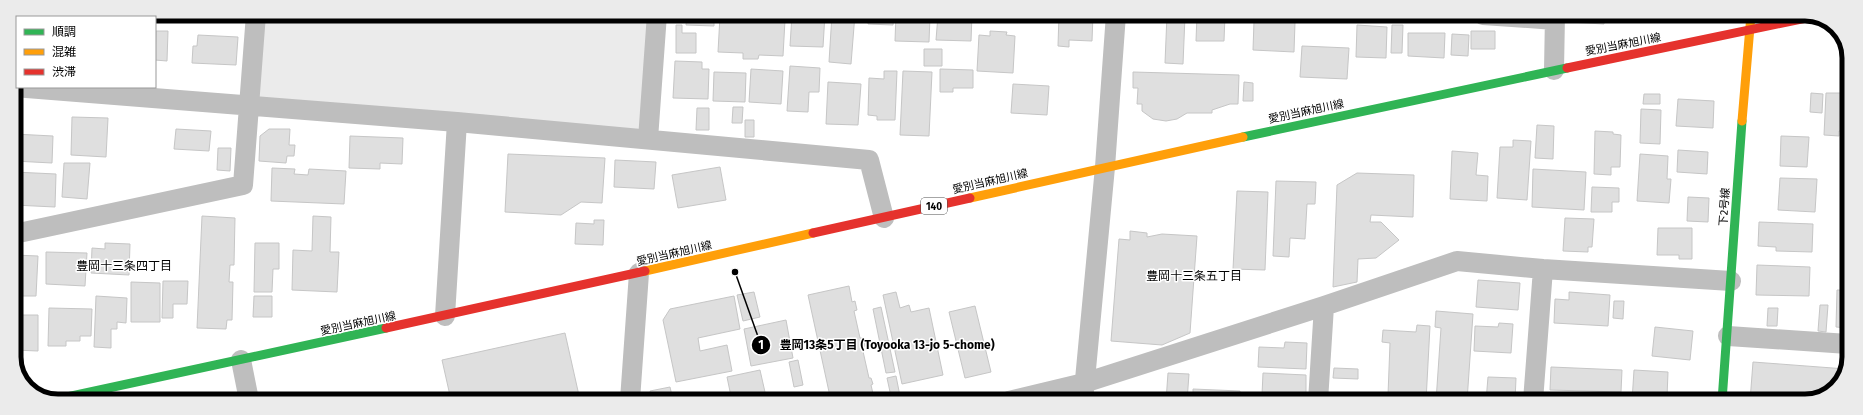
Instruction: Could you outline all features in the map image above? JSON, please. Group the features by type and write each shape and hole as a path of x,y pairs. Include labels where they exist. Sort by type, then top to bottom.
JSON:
{"main road":[{"name":"下2号線","path":"1723,394 1751,21"},
{"name":"愛別当麻旭川線","path":"81,394 639,273 1105,167 1554,70 1750,32 1795,21"}],"street":[{"path":"21,233 243,185 255,21"},
{"path":"648,139 656,21"},
{"path":"1084,392 1105,167 1115,21"},
{"path":"1554,70 1555,21"},
{"path":"36,88 81,90 249,106 457,122 869,160 884,218"},
{"path":"445,316 457,122"},
{"path":"1067,394 1084,392 1324,306 1457,261 1543,270 1730,282"},
{"path":"1534,394 1543,270"},
{"path":"630,394 639,273"},
{"path":"1318,394 1324,306"},
{"path":"1728,336 1842,344"},
{"path":"242,360 248,394"}],"shaded area":[{"path":"255,21 656,21 648,139 249,107"}],"building":[{"path":"686,21 714,21 714,26 686,25"},
{"path":"720,21 785,21 783,56 759,55 758,59 743,59 743,53 718,52"},
{"path":"792,21 825,21 823,47 790,46"},
{"path":"832,21 854,21 851,64 829,62"},
{"path":"868,21 893,21 893,25 868,24"},
{"path":"896,21 930,21 929,42 895,41"},
{"path":"938,21 972,21 971,41 936,40"},
{"path":"1059,21 1093,21 1092,41 1069,40 1069,47 1058,46"},
{"path":"1167,21 1185,21 1183,64 1165,63"},
{"path":"1197,21 1225,21 1224,41 1196,41"},
{"path":"1254,21 1295,22 1294,52 1253,50"},
{"path":"1569,21 1604,21 1604,24"},
{"path":"676,25 682,25 682,33 696,33 696,53 676,53"},
{"path":"1357,25 1387,27 1386,58 1356,57"},
{"path":"1392,25 1403,25 1402,53 1391,53"},
{"path":"156,31 168,31 167,61 156,60"},
{"path":"990,31 1007,32 1006,35 1015,36 1013,73 977,71 979,35 990,36"},
{"path":"1471,31 1495,31 1495,49 1471,49"},
{"path":"1408,33 1445,33 1444,58 1408,56"},
{"path":"1452,34 1469,35 1468,56 1451,55"},
{"path":"198,35 238,37 236,65 192,63 193,46 197,46"},
{"path":"1302,46 1349,48 1347,79 1300,77"},
{"path":"924,49 942,49 942,66 924,66"},
{"path":"675,61 702,62 702,69 709,69 708,99 673,98"},
{"path":"790,66 820,68 819,92 809,92 808,112 787,111"},
{"path":"751,69 783,71 781,104 749,102"},
{"path":"940,69 973,70 973,88 953,88 953,92 940,92"},
{"path":"884,71 897,71 895,120 877,120 877,116 868,115 869,78 884,79"},
{"path":"903,71 932,72 929,136 900,135"},
{"path":"714,72 746,73 745,102 713,101"},
{"path":"1133,72 1239,75 1238,104 1230,104 1212,110 1212,113 1187,113 1177,119 1166,121 1153,119 1142,111 1142,104 1137,104 1138,88 1133,88"},
{"path":"828,82 861,84 858,125 826,124"},
{"path":"1244,82 1253,83 1253,101 1243,101"},
{"path":"1842,82 1842,131 1839,131 1839,136 1824,135 1826,93 1841,93"},
{"path":"1013,84 1049,86 1047,115 1011,113"},
{"path":"1811,93 1823,94 1822,113 1810,112"},
{"path":"1644,94 1660,94 1660,104 1643,104"},
{"path":"1678,99 1714,101 1713,128 1676,126"},
{"path":"733,107 743,107 742,123 732,123"},
{"path":"697,108 709,108 709,130 696,130"},
{"path":"1641,109 1661,110 1660,144 1640,143"},
{"path":"72,117 108,118 106,157 71,155"},
{"path":"745,120 754,120 754,137 745,137"},
{"path":"1537,125 1554,126 1553,159 1535,158"},
{"path":"176,129 211,131 209,151 174,149"},
{"path":"269,129 290,129 289,145 295,145 294,156 287,156 286,163 259,161 260,136"},
{"path":"1595,131 1613,132 1613,134 1621,135 1620,167 1611,167 1611,175 1594,174"},
{"path":"21,134 53,136 52,163 21,161"},
{"path":"350,136 403,138 402,164 380,163 380,169 349,168"},
{"path":"1781,136 1809,137 1807,167 1780,166"},
{"path":"1513,140 1531,141 1527,200 1497,198 1500,147 1513,147"},
{"path":"218,148 231,148 230,171 217,170"},
{"path":"1678,150 1708,152 1707,174 1677,172"},
{"path":"1452,151 1478,153 1476,175 1488,176 1487,201 1450,199"},
{"path":"508,154 605,158 602,203 581,202 561,215 505,212"},
{"path":"1640,154 1668,156 1667,179 1671,179 1669,203 1637,201"},
{"path":"615,160 656,162 654,189 614,187"},
{"path":"64,163 90,163 87,199 62,197"},
{"path":"720,167 726,200 678,208 672,175"},
{"path":"272,168 295,169 294,174 308,175 309,169 346,171 344,204 271,201"},
{"path":"1533,169 1586,172 1584,210 1532,207"},
{"path":"21,172 56,174 55,207 21,205"},
{"path":"1357,173 1414,175 1413,217 1371,215 1370,222 1381,222 1399,240 1376,258 1358,259 1357,282 1333,287 1337,185"},
{"path":"1780,178 1817,179 1815,212 1778,210"},
{"path":"1276,181 1316,182 1315,204 1307,204 1305,239 1290,238 1289,257 1273,256"},
{"path":"1592,187 1619,188 1619,202 1612,202 1612,212 1591,212"},
{"path":"1237,191 1268,192 1265,270 1233,269"},
{"path":"1688,197 1709,198 1708,222 1687,221"},
{"path":"202,216 235,218 234,265 230,265 229,282 233,282 232,320 227,320 226,329 197,328"},
{"path":"313,216 331,217 330,252 339,252 337,292 292,290 293,250 312,251"},
{"path":"1565,218 1594,219 1592,247 1588,247 1588,252 1563,251"},
{"path":"594,220 604,220 603,245 575,244 576,223 594,224"},
{"path":"1759,222 1813,224 1812,252 1776,251 1776,247 1758,246"},
{"path":"1658,228 1692,228 1692,259 1679,259 1679,255 1657,255"},
{"path":"1130,231 1147,233 1147,237 1162,234 1197,236 1190,333 1162,345 1111,341 1119,239 1130,240"},
{"path":"105,243 130,244 129,275 91,273 92,248 105,249"},
{"path":"255,243 279,243 279,269 273,269 272,292 254,292"},
{"path":"46,252 87,253 85,286 46,284"},
{"path":"21,255 38,256 36,296 21,296"},
{"path":"1757,265 1810,267 1809,296 1756,295"},
{"path":"1478,280 1520,283 1518,310 1476,307"},
{"path":"163,281 188,281 187,304 173,304 173,318 162,318"},
{"path":"131,282 160,283 160,322 131,322"},
{"path":"849,286 852,302 855,301 857,310 854,311 860,338 863,338 865,346 862,347 869,378 871,378 873,384 871,385 873,394 829,394 808,295"},
{"path":"1837,290 1842,290 1842,328 1836,327"},
{"path":"754,292 760,317 743,321 737,295"},
{"path":"896,292 900,308 909,305 911,312 929,308 943,375 902,384 883,295"},
{"path":"1569,292 1610,295 1608,326 1554,323 1555,299 1569,300"},
{"path":"96,296 127,298 126,323 117,322 117,329 111,329 111,348 94,347"},
{"path":"254,296 272,296 272,317 253,317"},
{"path":"734,296 740,329 698,338 700,351 727,345 732,371 676,382 663,320 670,309"},
{"path":"1614,301 1624,301 1623,319 1613,318"},
{"path":"1820,305 1828,305 1826,332 1818,331"},
{"path":"975,306 991,372 965,378 949,312"},
{"path":"881,307 895,372 886,373 873,309"},
{"path":"49,308 92,309 91,336 80,336 80,341 66,341 66,346 48,346"},
{"path":"1768,308 1778,308 1777,326 1767,326"},
{"path":"1436,311 1473,314 1467,394 1436,394 1441,328 1435,327"},
{"path":"21,315 38,315 38,351 21,350"},
{"path":"786,320 793,358 751,366 744,329"},
{"path":"1499,323 1513,324 1511,353 1474,351 1475,326 1498,327"},
{"path":"1417,325 1430,326 1426,394 1388,394 1390,343 1382,342 1383,330 1416,332"},
{"path":"1655,327 1693,331 1690,360 1652,356"},
{"path":"565,333 579,394 450,394 442,360"},
{"path":"1285,342 1307,343 1306,369 1258,367 1259,347 1284,348"},
{"path":"798,360 803,385 794,387 789,362"},
{"path":"1753,362 1840,369 1833,381 1823,389 1810,394 1751,394"},
{"path":"1551,367 1622,370 1621,392 1550,390"},
{"path":"1334,368 1358,369 1358,379 1333,378"},
{"path":"760,370 765,394 731,394 727,377"},
{"path":"1634,370 1668,372 1667,394 1632,394"},
{"path":"1168,373 1189,374 1188,394 1166,394"},
{"path":"1263,373 1306,375 1306,394 1262,394"},
{"path":"896,376 900,394 890,394 887,378"},
{"path":"1488,377 1516,378 1515,394 1487,394"},
{"path":"670,387 672,394 651,394 650,391"},
{"path":"1193,389 1240,391 1240,394 1193,394"}],"traffic: fast":[{"path":"1243,137 1567,68"},
{"path":"1722,394 1742,121"},
{"path":"81,394 386,328"}],"traffic: slow":[{"path":"1742,121 1750,21"},
{"path":"970,198 1243,137"},
{"path":"645,271 813,233"}],"traffic: jam":[{"path":"1567,68 1792,21"},
{"path":"813,233 970,198"},
{"path":"386,328 645,271"}],"place":[{"name":"豊岡13条5丁目 (Toyooka 13-jo 5-chome)","path":"735,272"}],"district":[{"name":"豊岡十三条四丁目","path":"124,266"},
{"name":"豊岡十三条五丁目","path":"1194,276"}]}
